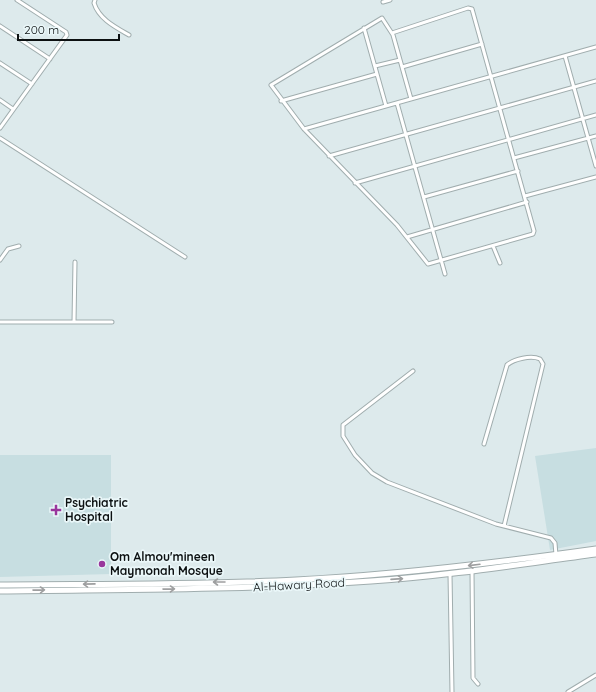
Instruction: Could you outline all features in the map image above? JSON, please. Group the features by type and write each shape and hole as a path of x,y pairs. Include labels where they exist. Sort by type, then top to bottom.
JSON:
{"highway":[{"name":"Al-Hawary Road","path":"0,585 240,585 378,575 556,555 596,549"},
{"name":"Al-Hawary Road","path":"0,591 371,581 450,574 596,554"}],"street":[{"path":"0,128 67,36 67,32 17,0"},
{"path":"95,0 94,3 96,8 105,20 129,35"},
{"path":"383,2 390,0"},
{"path":"392,33 470,8 472,10 525,196 534,230 533,234 442,261 431,264 427,263 407,237 304,129 271,87 272,84 382,18 392,33 411,99"},
{"path":"0,26 50,59"},
{"path":"364,28 386,106"},
{"path":"402,67 482,44"},
{"path":"304,129 596,47"},
{"path":"565,56 596,166"},
{"path":"375,66 400,60"},
{"path":"0,64 32,84"},
{"path":"282,101 377,74"},
{"path":"329,156 596,81"},
{"path":"0,100 14,109"},
{"path":"397,103 445,274"},
{"path":"355,183 596,115"},
{"path":"514,158 596,136"},
{"path":"0,138 185,257"},
{"path":"424,197 518,171"},
{"path":"525,196 596,176"},
{"path":"407,237 526,202"},
{"path":"0,260 8,249 19,246"},
{"path":"493,246 500,263"},
{"path":"74,322 75,262"},
{"path":"0,322 112,322"},
{"path":"484,444 507,365 518,359 539,358 543,364 504,526"},
{"path":"414,371 344,423 341,431 343,436 363,464 387,482 458,511 504,526 551,538 555,543 556,555"},
{"path":"472,571 473,678 478,684"},
{"path":"450,574 452,692"},
{"path":"568,692 596,675"}],"shaded area":[{"path":"596,448 596,541 550,550 535,456"},
{"name":"Psychiatric Hospital","path":"0,455 111,455 111,574 0,577"}],"place":[{"name":"Psychiatric Hospital","path":"56,510"},
{"name":"Om Almou'mineen Maymonah Mosque","path":"102,564"}]}
